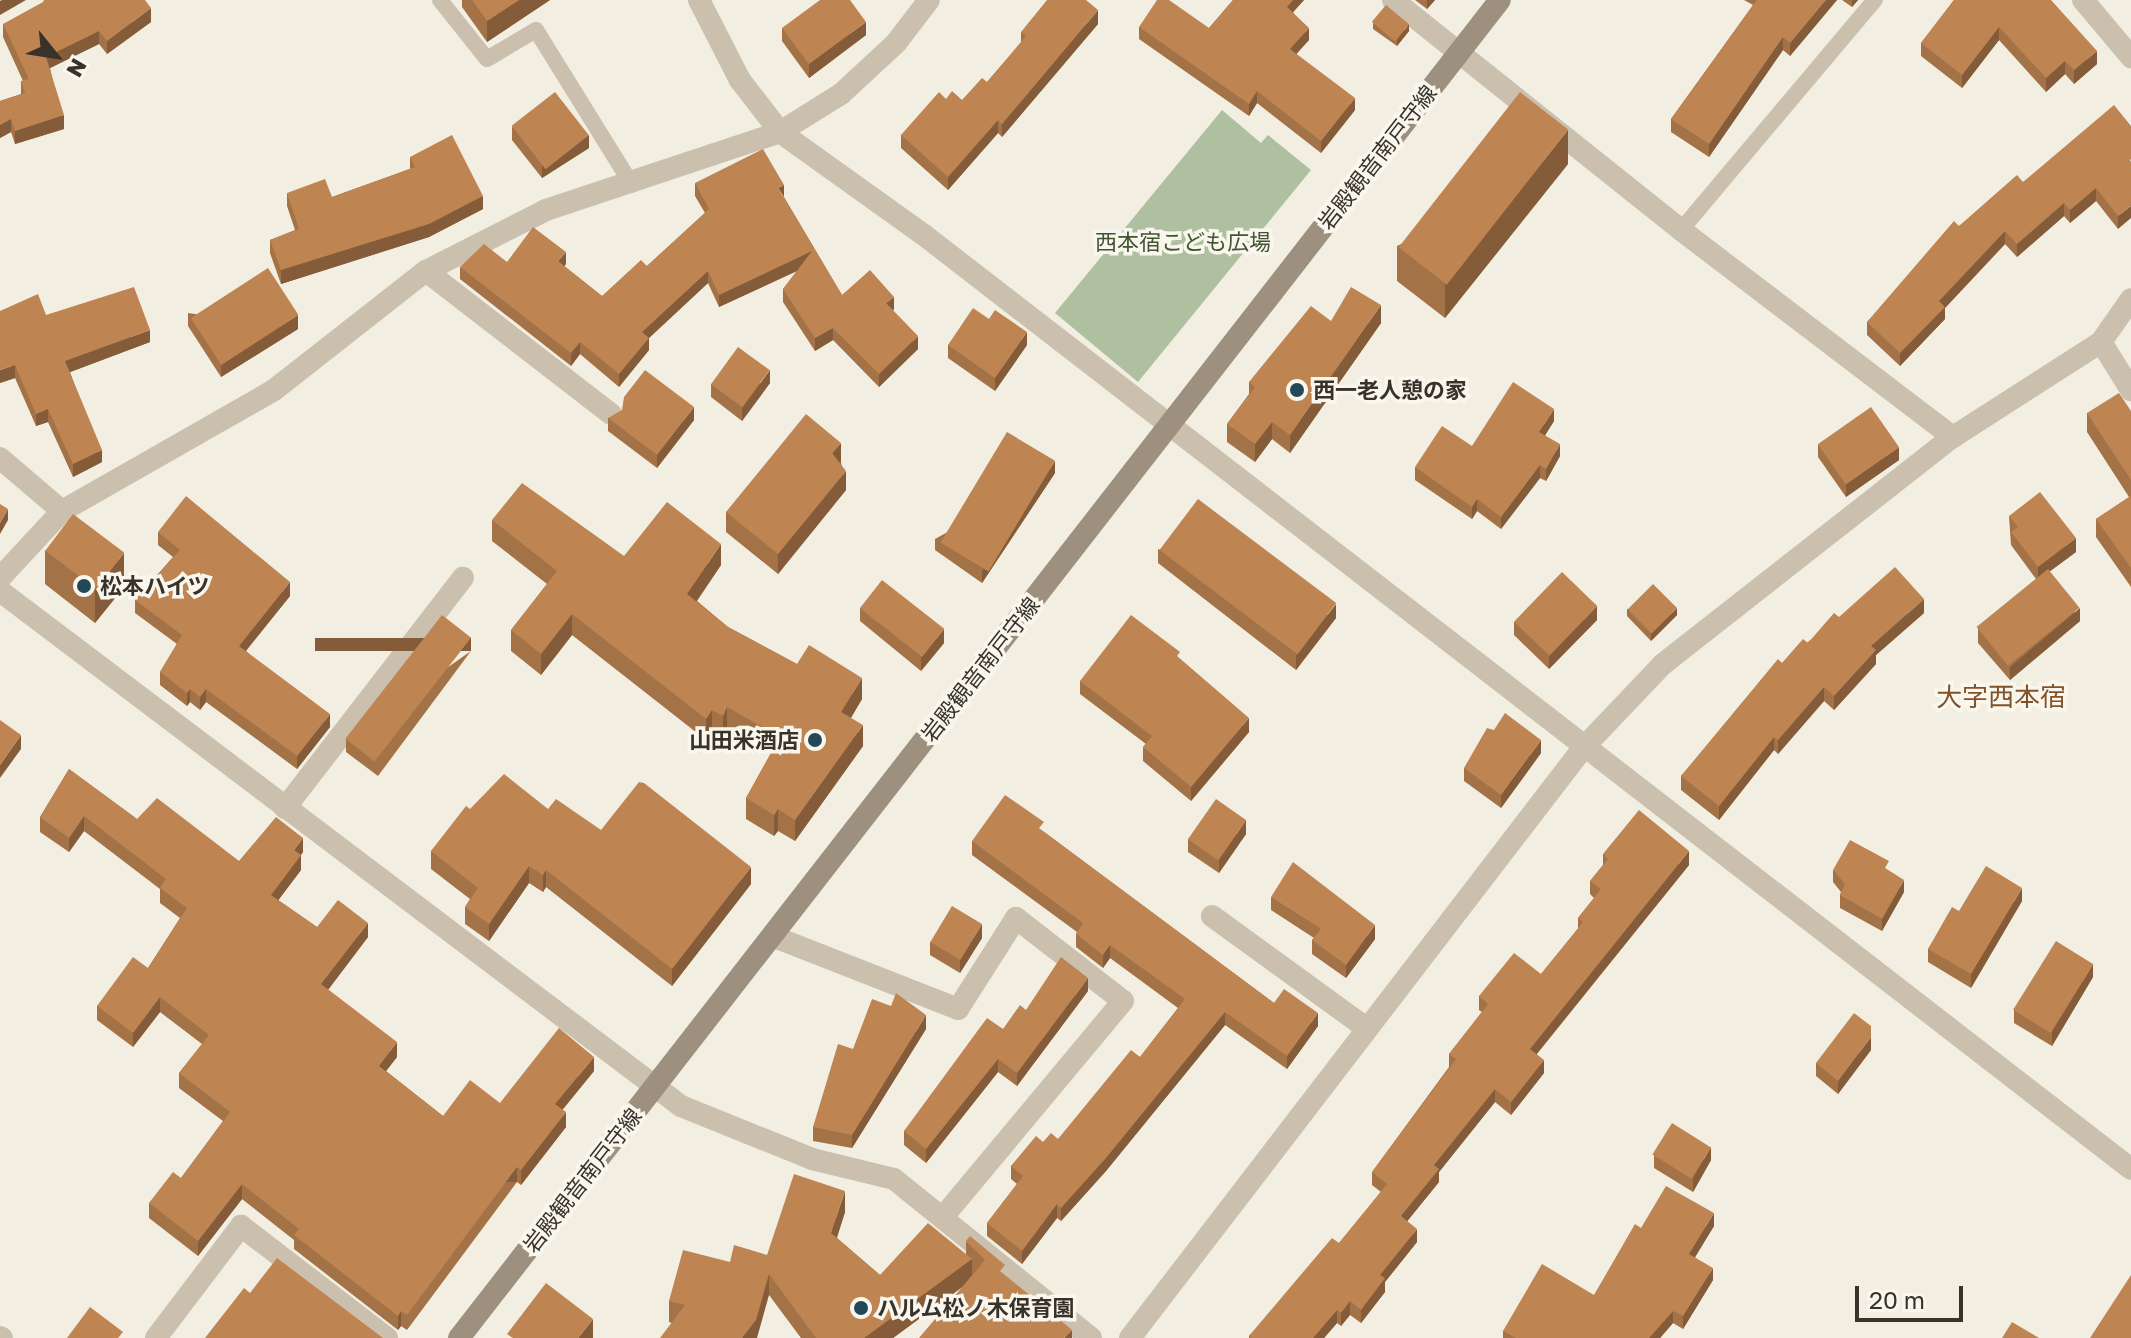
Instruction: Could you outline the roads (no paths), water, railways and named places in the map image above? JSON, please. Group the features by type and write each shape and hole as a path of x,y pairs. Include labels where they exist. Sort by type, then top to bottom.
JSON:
{"main road":[{"name":"岩殿観音南戸守線","path":"459,1338 1500,0"}],"street":[{"path":"699,0 740,80 780,132 924,235 1583,748 2131,1169"},
{"path":"0,578 62,511 274,390 426,271 546,210 632,185 780,132 841,94 896,43 929,0"},
{"path":"1393,0 1681,230 1953,437"},
{"path":"2083,0 2131,57"},
{"path":"426,271 611,414"},
{"path":"1130,1338 1583,748 1663,664 1953,437 2101,342 2131,299"},
{"path":"2101,342 2131,390"},
{"path":"0,458 62,511"},
{"path":"285,808 463,578"},
{"path":"0,591 681,1106 812,1159 894,1179 945,1215 1091,1338"},
{"path":"1212,916 1366,1028"},
{"path":"772,936 958,1009 1016,918 1123,1001 945,1215"},
{"path":"156,1338 241,1226 387,1338"}],"lane":[{"path":"440,0 487,59 536,30 632,185"},
{"path":"1681,230 1875,0"}],"place":[{"name":"西一老人憩の家","path":"1297,390"},
{"name":"松本ハイツ","path":"84,586"},
{"name":"山田米酒店","path":"815,740"},
{"name":"ハルム松ノ木保育園","path":"861,1308"}],"district":[{"name":"大字西本宿","path":"2001,697"}],"park label":[{"name":"西本宿こども広場","path":"1183,242"}]}
